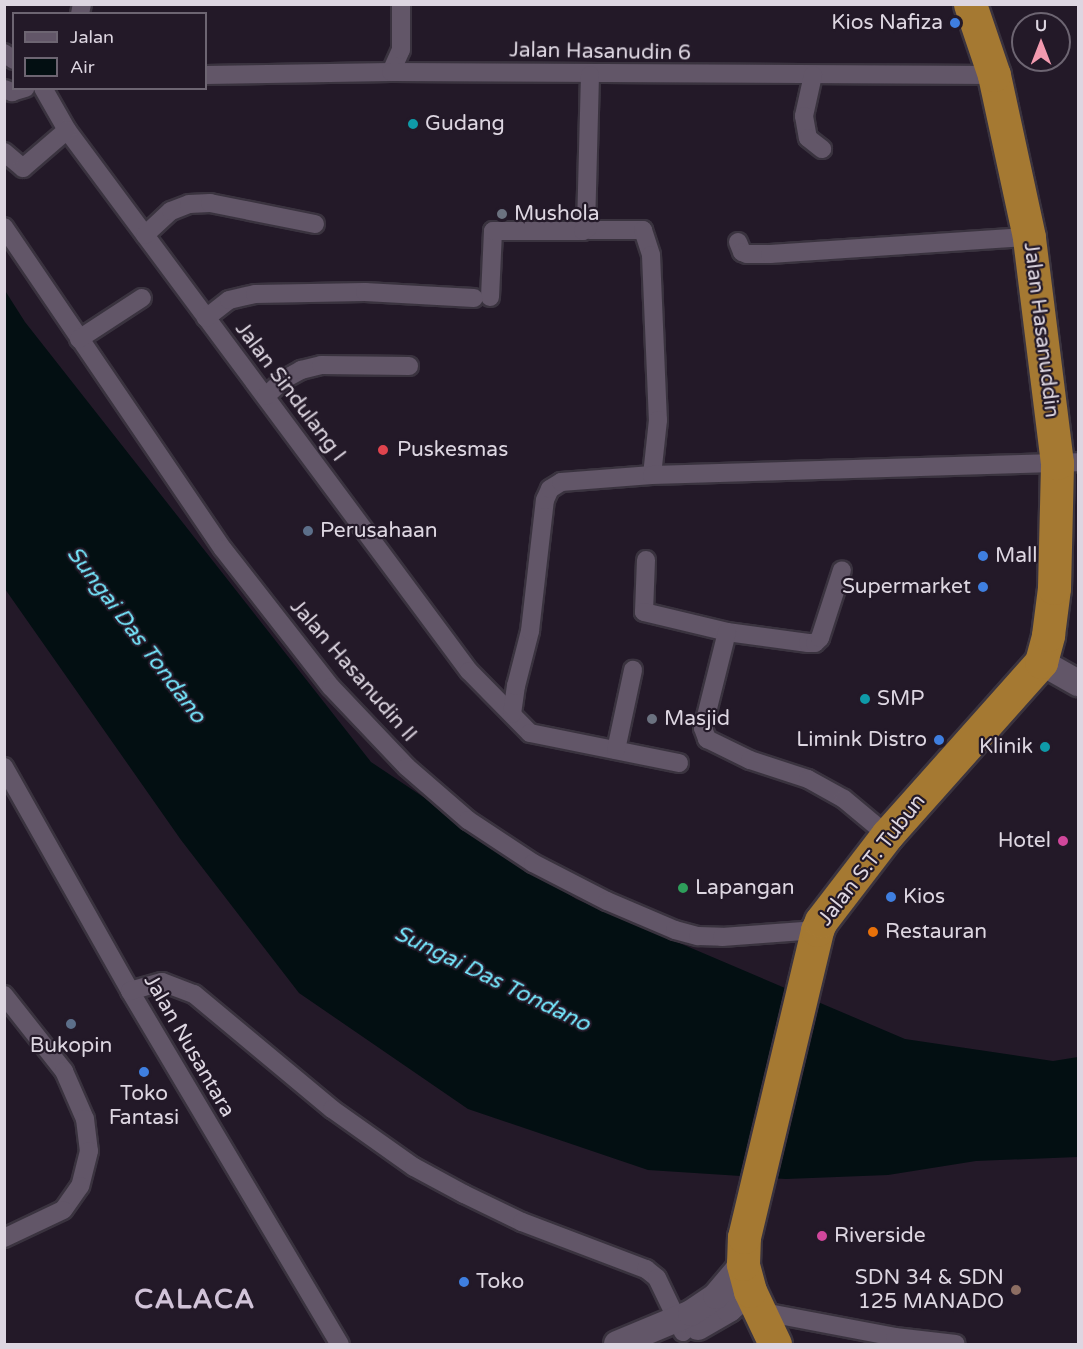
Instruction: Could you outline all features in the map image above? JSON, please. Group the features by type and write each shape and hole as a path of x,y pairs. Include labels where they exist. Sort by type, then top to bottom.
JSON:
{"highway":[{"name":"Jalan Hasanuddin","path":"970,4 994,75 1029,237 1068,463 1048,634 1041,662"},
{"name":"Jalan S.T. Tubun","path":"749,1276 808,962 820,921 887,835 1041,662"},
{"path":"749,1276 775,1344"}],"main road":[{"path":"1041,662 1078,682"},
{"path":"656,1344 685,1327 729,1309 749,1276"},
{"path":"617,1344 685,1327"}],"street":[{"path":"391,72 401,50 401,4"},
{"name":"Jalan Hasanudin 6","path":"207,75 391,72 590,75 994,75"},
{"path":"588,228 586,220 590,75"},
{"path":"813,75 804,116 808,138 822,149"},
{"path":"4,88 12,92 18,90"},
{"name":"Jalan Sindulang I","path":"44,90 67,130 455,654 477,680 530,733 679,763"},
{"path":"4,152 23,168 67,130"},
{"path":"145,235 171,211 189,204 210,204 315,224"},
{"name":"Jalan Hasanudin II","path":"4,227 223,549 331,687 406,767 468,820 543,868 607,901 675,930 698,936 722,937 817,930"},
{"path":"206,318 229,300 255,294 365,292 482,297 493,231 583,231 588,228 641,230 645,232 651,255 655,309 658,420 652,475"},
{"path":"738,242 742,252 771,254 1029,237"},
{"path":"79,339 142,298"},
{"path":"266,396 283,380 301,370 321,365 409,366"},
{"path":"512,714 516,686 530,631 547,494 561,482 652,475 1068,463"},
{"path":"646,560 644,612 727,632 815,643 820,638 842,570"},
{"path":"727,632 703,728 707,739 750,760 808,779 844,799 887,835"},
{"path":"616,750 633,670"},
{"name":"Jalan Nusantara","path":"4,767 130,991 340,1344"},
{"path":"130,991 162,982 194,994 332,1109 414,1167 522,1222 646,1269 657,1278 685,1327"},
{"path":"4,995 64,1071 84,1119 89,1151 80,1186 63,1210 4,1238"},
{"path":"749,1276 895,1337 955,1344"}],"water":[{"name":"Sungai Das Tondano","path":"4,289 25,322 371,762 576,899 905,1039 1053,1061 1078,1057 1078,1157 976,1161 888,1175 786,1179 648,1170 468,1109 299,993 181,840 5,589"}],"place":[{"name":"Kios Nafiza","path":"955,23"},
{"name":"Gudang","path":"413,124"},
{"name":"Mushola","path":"502,214"},
{"name":"Puskesmas","path":"383,450"},
{"name":"Perusahaan","path":"308,531"},
{"name":"Mall","path":"983,556"},
{"name":"Supermarket","path":"983,587"},
{"name":"SMP","path":"865,699"},
{"name":"Masjid","path":"652,719"},
{"name":"Limink Distro","path":"939,740"},
{"name":"Klinik","path":"1045,747"},
{"name":"Hotel","path":"1063,841"},
{"name":"Lapangan","path":"683,888"},
{"name":"Kios","path":"891,897"},
{"name":"Restauran","path":"873,932"},
{"name":"Bukopin","path":"71,1024"},
{"name":"Toko Fantasi","path":"144,1072"},
{"name":"Riverside","path":"822,1236"},
{"name":"Toko","path":"464,1282"},
{"name":"SDN 34 & SDN 125 MANADO","path":"1016,1290"}],"district":[{"name":"CALACA","path":"195,1300"}]}
